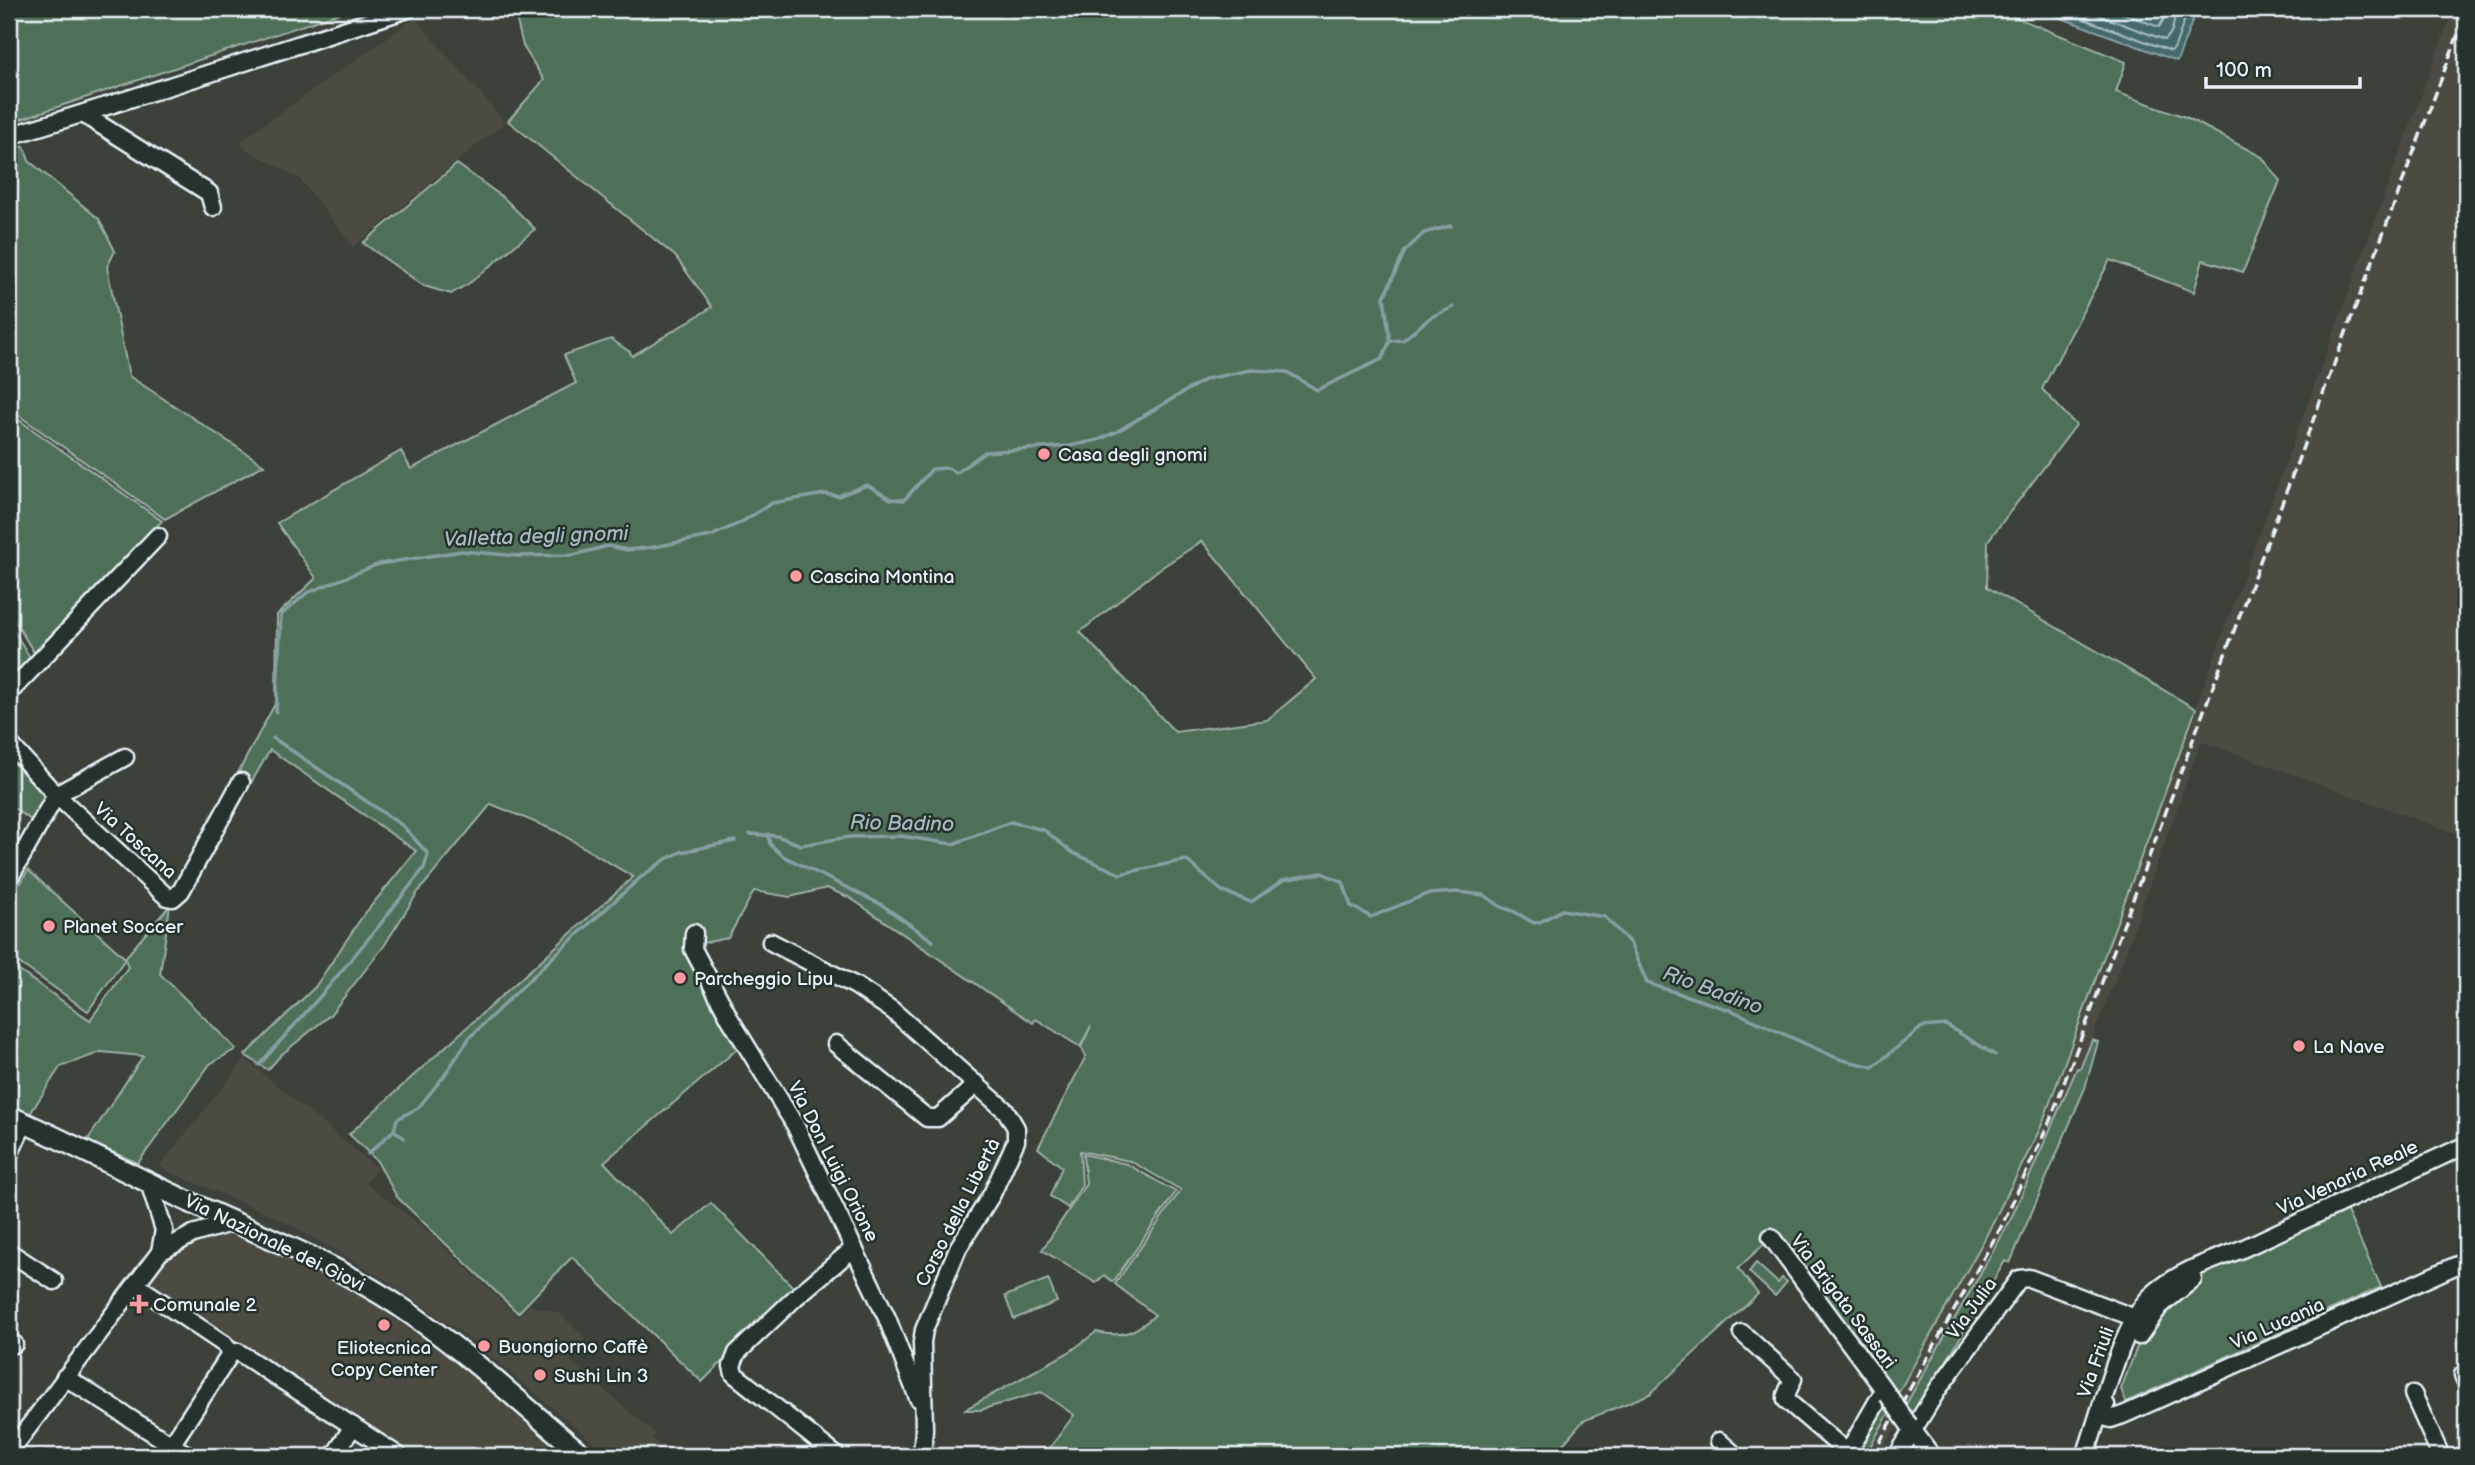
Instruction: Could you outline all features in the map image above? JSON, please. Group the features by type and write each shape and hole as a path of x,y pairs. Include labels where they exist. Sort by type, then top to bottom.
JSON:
{"main road":[{"name":"Via Nazionale dei Giovi","path":"16,1120 197,1206 319,1259 399,1306 451,1343 584,1456"}],"street":[{"path":"9,136 216,73 391,10"},
{"path":"83,114 209,193 213,207"},
{"path":"9,693 158,536"},
{"name":"Via Toscana","path":"9,743 56,795 167,897 173,898 181,891 241,782"},
{"path":"9,879 56,795 125,757"},
{"name":"Via Don Luigi Orione","path":"694,933 693,949 730,1019 796,1125 904,1357 924,1417"},
{"name":"Corso della Libertà","path":"771,942 844,979 892,1010 1006,1111 1016,1128 1016,1141 992,1194 958,1248 924,1330 922,1456"},
{"path":"836,1044 927,1118 938,1118 977,1084"},
{"path":"9,1155 16,1120"},
{"name":"Via Venaria Reale","path":"2144,1312 2153,1294 2177,1277 2466,1145"},
{"path":"9,1453 160,1252 164,1230 149,1182"},
{"path":"160,1214 166,1204 179,1196"},
{"path":"194,1234 198,1221 197,1206"},
{"path":"160,1252 194,1234 234,1222"},
{"name":"Via Brigata Sassari","path":"1771,1237 1886,1393"},
{"path":"837,1456 734,1374 732,1366 737,1353 796,1297 854,1248"},
{"path":"9,1252 54,1281"},
{"name":"Via Lucania","path":"2104,1417 2114,1419 2156,1401 2466,1261"},
{"name":"Via Julia","path":"1912,1429 2019,1279 2029,1278 2144,1312"},
{"path":"136,1285 224,1344 231,1353"},
{"name":"Via Friuli","path":"2085,1456 2144,1312"},
{"path":"1742,1333 1793,1379 1786,1400 1847,1455 1886,1393 1932,1456"},
{"path":"168,1451 231,1353 238,1352 400,1456"},
{"name":"Via Friuli","path":"2092,1436 2104,1417 2122,1365"},
{"path":"65,1377 168,1451 189,1456"},
{"path":"2413,1394 2441,1456"},
{"path":"334,1456 353,1426"},
{"path":"1897,1456 1912,1429"},
{"path":"1720,1441 1736,1456"}],"shaded area":[{"path":"2453,9 2466,9 2466,837 2201,741 2121,965 2080,1069 2076,1068 2010,1222 1905,1406 1897,1395 1984,1240 2040,1129"},
{"path":"415,18 505,122 353,247 300,179 239,142"},
{"path":"245,1059 377,1168 366,1183 425,1229 518,1317 529,1305 559,1313 585,1337 570,1361 656,1434 652,1439 672,1456 610,1456 465,1335 387,1281 277,1218 159,1167"},
{"path":"241,1233 346,1285 453,1360 563,1456 418,1456 146,1286 167,1256 194,1240"},
{"path":"1890,1411 1898,1423 1879,1456 1865,1456"}],"green space":[{"path":"9,9 346,9 9,123"},
{"path":"514,9 2006,9 2005,13 2126,62 2116,92 2188,118 2262,157 2280,181 2243,272 2203,260 2194,292 2110,260 2042,389 2076,425 1988,541 1987,587 2196,709 2040,1129 1984,1240 1897,1395 1774,1235 1738,1268 1758,1294 1650,1394 1583,1421 1553,1456 1044,1456 1074,1415 1041,1392 980,1410 964,1410 1071,1351 1096,1332 1128,1332 1155,1315 1115,1284 1181,1190 1130,1161 1080,1151 1082,1185 1068,1208 1050,1196 1062,1167 1038,1148 1086,1056 1081,1047 1091,1026 1080,1047 1036,1019 1033,1023 850,898 827,888 790,897 754,891 728,938 692,945 742,1045 604,1162 673,1235 711,1203 795,1289 702,1382 572,1257 518,1313 397,1197 377,1161 349,1134 633,877 556,831 491,804 418,892 384,946 330,1015 281,1055 268,1070 245,1055 315,987 362,917 416,851 270,750 247,790 234,780 276,702 277,615 316,578 277,523 401,451 411,469 576,383 564,355 611,339 632,356 712,307 675,256 508,121 544,80 523,46","holes":["1202,541 1316,679 1267,720 1175,732 1080,632 1158,570"]},
{"path":"24,146 29,161 99,219 115,251 107,267 129,376 264,465 165,519 11,410 9,152"},
{"path":"457,164 504,198 535,229 471,282 451,294 424,286 363,243"},
{"path":"9,413 162,521 35,654 9,612"},
{"path":"9,623 31,659 9,682"},
{"path":"9,749 46,792 46,801 34,822 9,805"},
{"path":"28,870 125,958 170,905 160,974 236,1049 210,1064 138,1163 87,1141 143,1056 101,1052 60,1067 28,1117 9,1108 9,964 90,1020 128,967 125,959 88,1011 9,956 9,895 17,881 21,883"},
{"path":"2092,1040 2098,1042 2085,1088 2010,1263 2005,1261 1913,1418 1905,1406 2010,1221 2077,1068 2080,1069"},
{"path":"1083,1154 1127,1164 1176,1192 1113,1282 1104,1275 1096,1283 1042,1250 1086,1184"},
{"path":"2345,1207 2381,1287 2126,1402 2121,1389 2145,1326 2179,1287 2214,1265"},
{"path":"1756,1263 1778,1283 1782,1278 1787,1282 1775,1296 1749,1272"},
{"path":"1048,1279 1057,1302 1014,1319 1005,1296"},
{"path":"1884,1403 1890,1411 1865,1456 1852,1456"}],"water":[{"path":"2037,9 2182,9 2195,14 2177,61"}],"waterway":[{"name":"Valletta degli gnomi","path":"276,712 281,615 307,593 379,564 462,551 518,556 573,555 608,546 627,550 654,547 711,536 740,523 772,503 825,494 838,496 867,485 891,499 904,500 932,469 948,468 956,473 985,452 1070,446 1098,440 1206,379 1251,370 1287,372 1317,390 1382,359 1390,341 1384,297 1405,251 1424,233 1451,226"},
{"path":"1390,341 1403,340 1431,317 1454,307"},
{"path":"259,1065 378,927 424,868 428,854 403,826 273,738"},
{"name":"Rio Badino","path":"750,834 777,836 801,845 849,837 901,836 953,844 1011,822 1044,830 1073,853 1120,874 1186,860 1222,891 1251,902 1283,880 1322,873 1343,882 1351,906 1371,917 1427,894 1459,892 1484,895 1501,907 1534,923 1562,910 1605,917 1630,943 1647,983 1733,1011 1839,1059 1873,1067 1922,1027 1946,1025 1995,1055"},
{"path":"768,834 770,844 783,856 882,905 933,941"},
{"name":"Rio Badino","path":"404,1138 394,1130 397,1119 418,1108 470,1037 640,878 666,859 681,852 735,841"},
{"path":"368,1154 394,1130"}],"railway":[{"path":"1872,1456 2001,1227 2049,1123 2466,13"}],"place":[{"name":"Casa degli gnomi","path":"1044,454"},
{"name":"Cascina Montina","path":"796,576"},
{"name":"Planet Soccer","path":"49,926"},
{"name":"Parcheggio Lipu","path":"680,978"},
{"name":"La Nave","path":"2299,1046"},
{"name":"Comunale 2","path":"139,1304"},
{"name":"Eliotecnica Copy Center","path":"384,1325"},
{"name":"Buongiorno Caffè","path":"484,1346"},
{"name":"Sushi Lin 3","path":"540,1375"}]}
